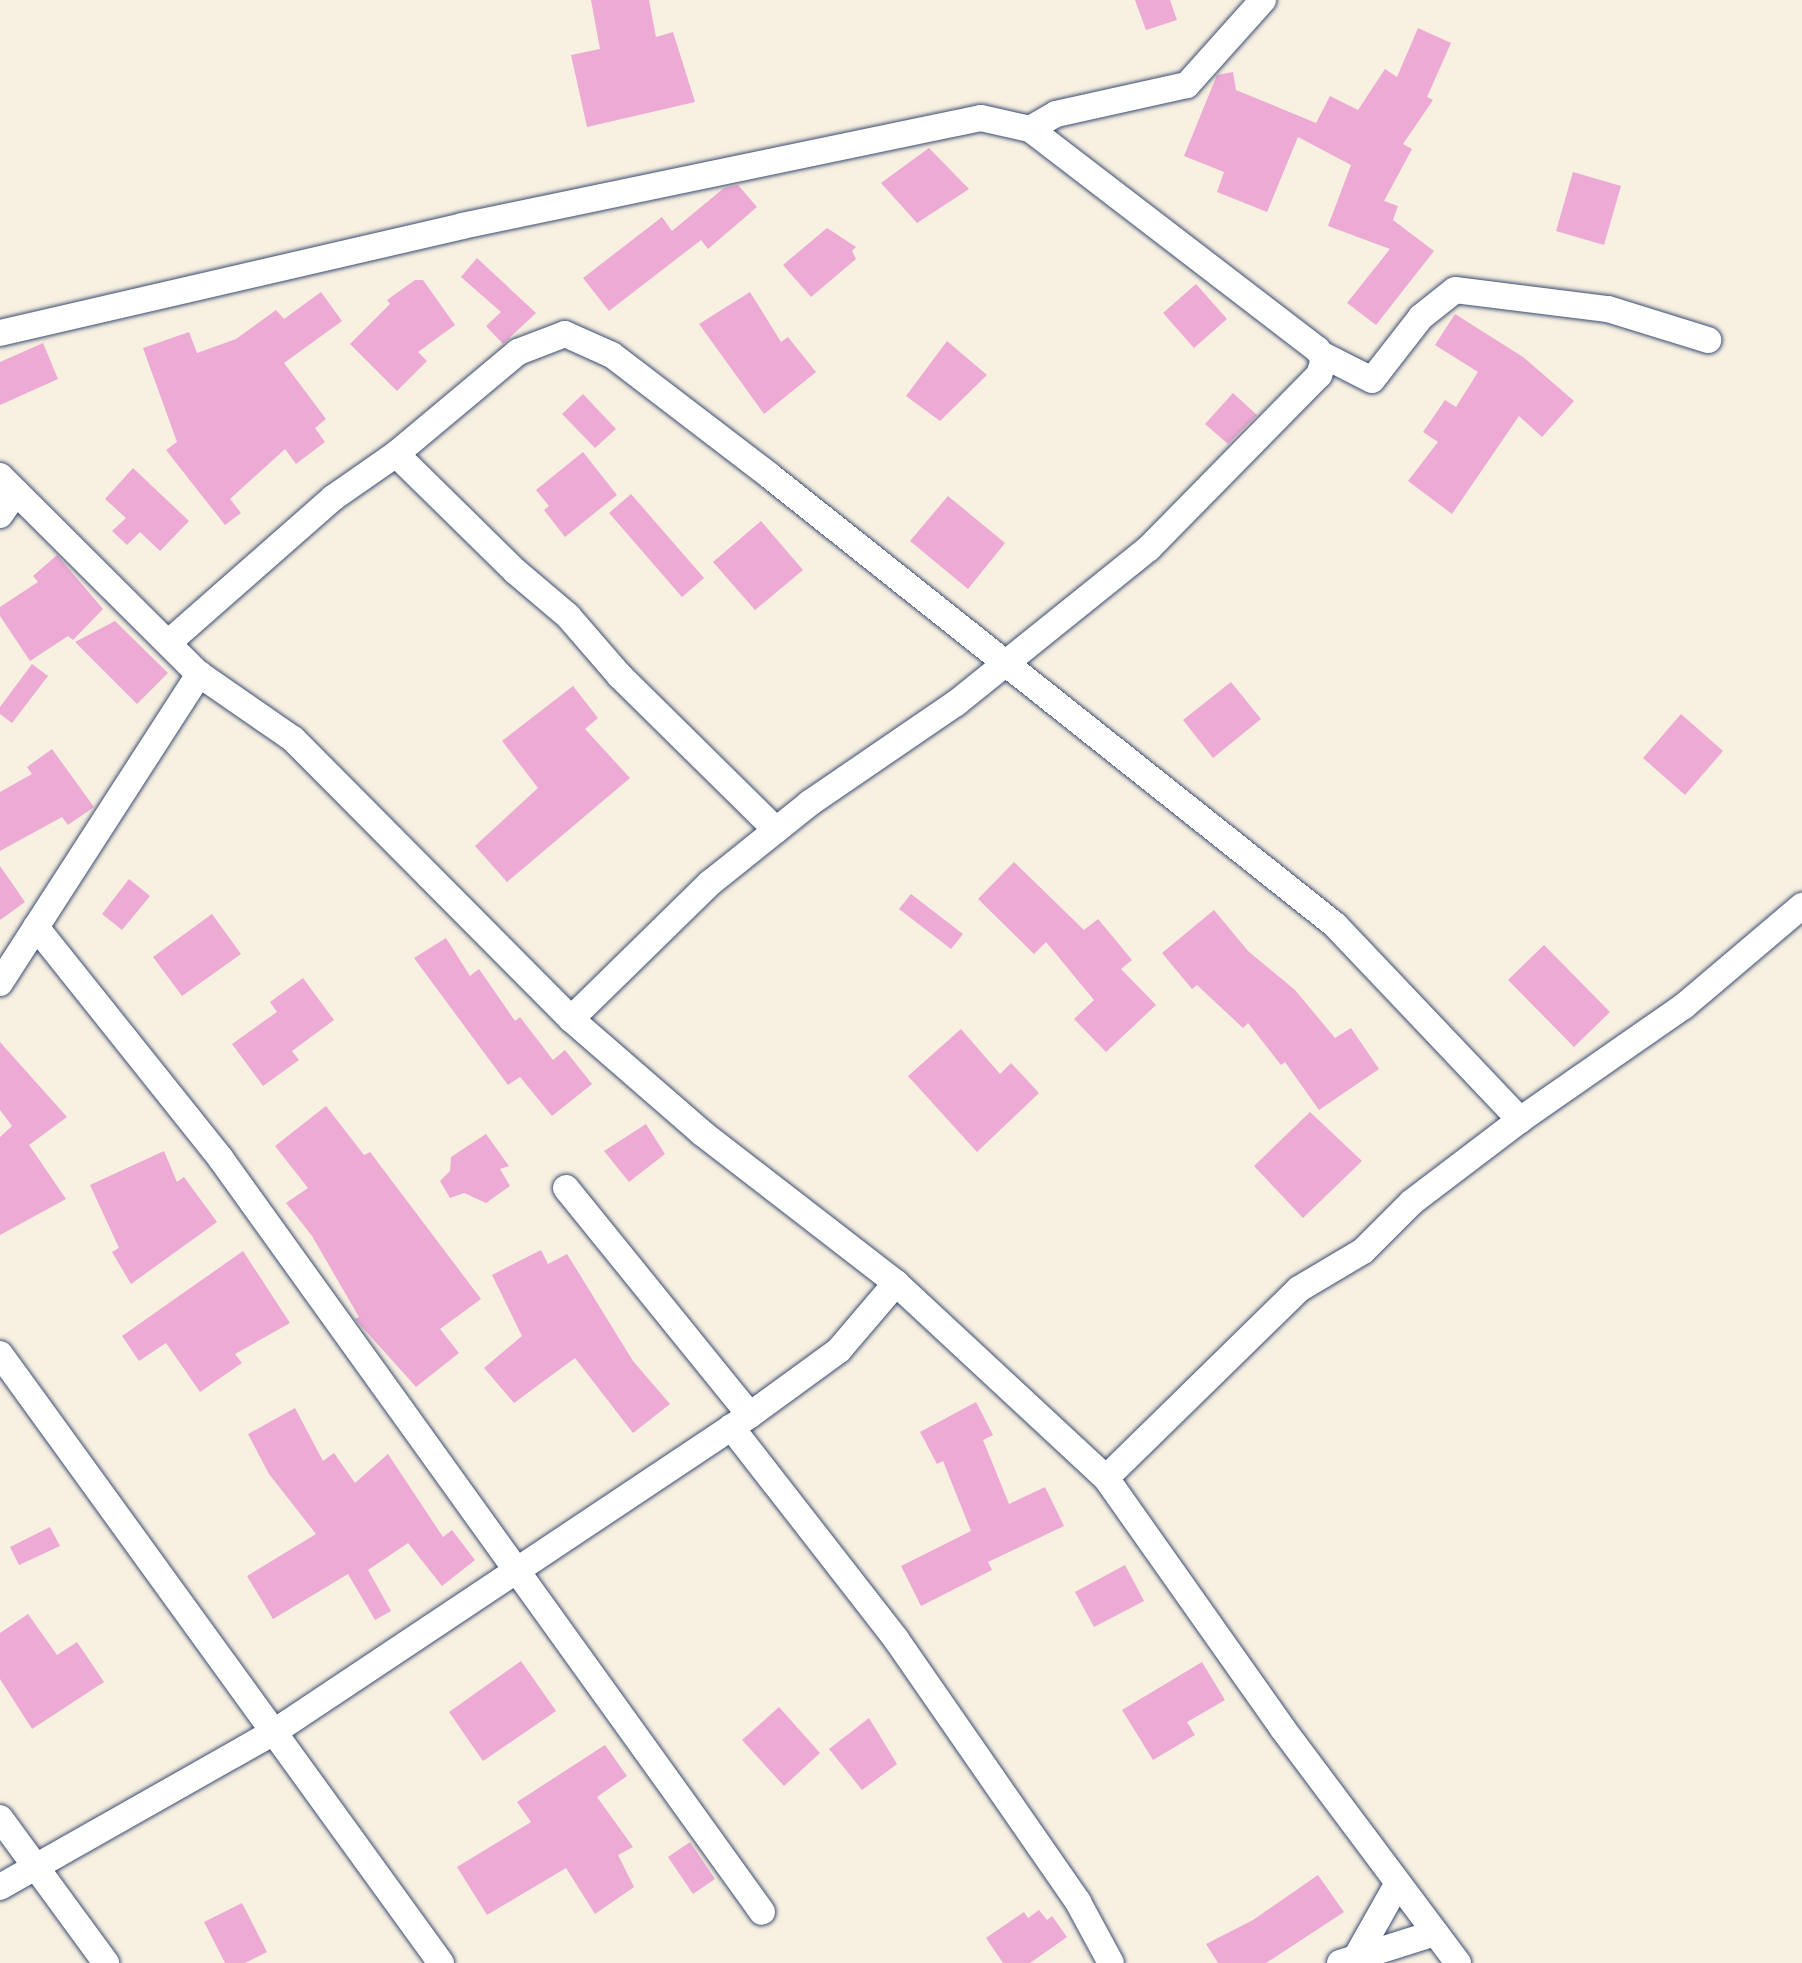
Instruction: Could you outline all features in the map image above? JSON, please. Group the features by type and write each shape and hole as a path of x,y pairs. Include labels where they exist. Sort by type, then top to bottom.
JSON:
{"street":[{"path":"1030,129 1056,114 1187,85 1263,0"},
{"path":"0,333 933,125 981,118 1030,129 1321,354 1372,380 1421,317 1455,290 1608,309 1708,340"},
{"path":"168,643 333,498 396,454 518,352 565,334 612,355 1335,925 1520,1120"},
{"path":"571,1019 710,883 776,830 1004,664 1149,548 1239,460 1319,375 1324,366 1321,354"},
{"path":"396,454 568,616 620,676 776,830"},
{"path":"8,484 199,674 293,739 571,1019 702,1133 896,1283 1106,1478 1458,1963"},
{"path":"0,515 8,484"},
{"path":"0,983 199,674"},
{"path":"1106,1478 1299,1289 1363,1251 1412,1202 1520,1120 1684,1006 1802,906"},
{"path":"36,927 221,1159 513,1571 762,1912"},
{"path":"566,1188 740,1421 896,1639 1078,1902 1111,1963"},
{"path":"0,1887 277,1730 740,1421 839,1350 896,1283"},
{"path":"0,1354 277,1730 441,1963"},
{"path":"0,1818 106,1963"},
{"path":"1349,1958 1398,1883"},
{"path":"1349,1958 1435,1933"}],"building":[{"path":"591,0 649,0 656,37 673,32 695,102 587,127 571,55 600,49"},
{"path":"1135,0 1170,0 1177,20 1146,30"},
{"path":"1418,28 1451,43 1427,97 1433,100 1403,144 1412,149 1384,201 1398,206 1393,220 1434,251 1376,325 1347,303 1390,249 1328,226 1351,165 1298,137 1267,212 1217,192 1224,172 1184,156 1217,75 1233,72 1236,90 1316,123 1330,96 1358,110 1385,69 1397,77"},
{"path":"929,148 969,189 917,223 881,183"},
{"path":"1573,172 1621,186 1604,245 1556,231"},
{"path":"738,185 757,207 708,249 701,240 609,311 583,278 662,217 672,231 724,188"},
{"path":"827,228 856,247 852,251 856,259 811,297 783,265"},
{"path":"477,258 536,313 503,344 486,326 501,312 461,277"},
{"path":"415,280 423,280 455,325 418,352 427,361 397,391 350,344 390,304 387,300"},
{"path":"1196,284 1227,319 1194,348 1163,313"},
{"path":"321,292 342,321 284,363 326,419 315,428 325,442 296,464 285,449 230,499 241,513 225,525 166,450 177,442 143,348 189,332 197,353 236,339 276,310 284,319"},
{"path":"750,292 781,342 788,337 816,372 764,414 699,324"},
{"path":"1455,314 1523,357 1574,401 1542,437 1519,416 1452,514 1408,481 1438,442 1423,432 1445,400 1456,407 1478,372 1435,345"},
{"path":"947,341 987,375 940,421 906,396"},
{"path":"43,343 58,379 0,405 0,362"},
{"path":"1233,393 1257,415 1228,444 1205,424"},
{"path":"583,394 616,429 595,448 562,414"},
{"path":"583,452 617,495 565,537 544,510 549,506 536,490"},
{"path":"133,468 189,521 160,551 140,532 127,545 112,531 126,518 105,499"},
{"path":"631,494 704,578 682,597 609,513"},
{"path":"948,496 1005,543 968,589 910,541"},
{"path":"761,521 803,570 755,610 713,562"},
{"path":"57,555 103,609 73,640 68,636 30,661 0,616 0,607 38,582 33,576"},
{"path":"115,621 168,673 137,704 75,642"},
{"path":"32,664 48,676 12,723 0,714 0,707"},
{"path":"1231,682 1261,719 1213,758 1183,720"},
{"path":"573,686 598,718 585,729 630,778 507,882 475,846 538,788 502,741"},
{"path":"1681,714 1723,751 1685,795 1643,758"},
{"path":"52,749 94,807 68,825 62,817 0,851 0,792 32,774 27,767"},
{"path":"1014,862 1084,930 1098,919 1132,960 1121,969 1156,1005 1106,1052 1074,1019 1094,1000 1046,942 1034,954 978,899"},
{"path":"0,866 25,902 0,920"},
{"path":"129,879 150,896 122,930 102,914"},
{"path":"911,894 963,934 951,949 899,909"},
{"path":"1214,910 1248,951 1295,990 1335,1038 1351,1028 1379,1069 1319,1110 1285,1062 1281,1065 1248,1023 1243,1028 1197,985 1192,989 1162,953"},
{"path":"212,914 241,954 182,996 153,957"},
{"path":"446,938 470,976 479,969 515,1021 520,1017 553,1060 565,1050 592,1084 552,1116 520,1077 508,1085 414,958"},
{"path":"1544,945 1610,1012 1574,1047 1508,980"},
{"path":"303,978 334,1020 292,1051 299,1060 263,1086 232,1044 277,1012 270,1002"},
{"path":"961,1029 1000,1074 1011,1063 1039,1093 977,1152 908,1076"},
{"path":"0,1042 67,1117 29,1145 66,1199 0,1235 0,1137 12,1126 0,1110"},
{"path":"326,1106 364,1155 370,1152 481,1299 440,1329 459,1353 416,1387 355,1319 359,1317 312,1236 286,1203 308,1188 275,1146"},
{"path":"1310,1112 1362,1161 1303,1218 1254,1166"},
{"path":"646,1124 665,1154 629,1182 604,1151"},
{"path":"486,1134 509,1166 500,1169 510,1186 486,1203 464,1193 450,1198 440,1181 450,1171 451,1157"},
{"path":"164,1151 177,1182 184,1177 217,1222 131,1284 112,1252 119,1248 90,1185"},
{"path":"541,1250 548,1264 567,1254 633,1361 670,1404 633,1433 575,1358 514,1403 484,1368 522,1336 492,1275"},
{"path":"243,1251 290,1323 235,1354 242,1363 200,1392 166,1343 139,1361 122,1336"},
{"path":"976,1402 993,1435 983,1440 1009,1504 1045,1487 1064,1526 988,1562 992,1570 921,1606 901,1566 971,1531 943,1461 937,1464 920,1432"},
{"path":"295,1408 323,1461 334,1453 355,1483 388,1454 443,1537 452,1530 475,1560 442,1586 408,1543 368,1570 391,1611 375,1620 348,1574 273,1619 247,1576 316,1534 269,1474 248,1434"},
{"path":"50,1527 60,1546 19,1565 10,1547"},
{"path":"1125,1565 1144,1601 1094,1627 1075,1592"},
{"path":"28,1614 57,1655 77,1642 104,1682 32,1729 0,1679 0,1633"},
{"path":"521,1661 556,1711 483,1761 449,1712"},
{"path":"1202,1662 1225,1700 1187,1722 1195,1735 1153,1760 1122,1710"},
{"path":"779,1707 820,1753 784,1786 742,1740"},
{"path":"869,1718 897,1764 862,1790 829,1749"},
{"path":"605,1745 627,1776 597,1797 633,1847 618,1855 634,1887 595,1914 566,1868 487,1915 457,1867 531,1822 517,1802"},
{"path":"690,1842 715,1879 693,1894 668,1857"},
{"path":"1318,1875 1344,1912 1266,1963 1218,1963 1206,1944 1253,1920"},
{"path":"242,1903 267,1952 245,1963 225,1963 204,1922"},
{"path":"1039,1910 1047,1920 1052,1916 1067,1937 1030,1963 1003,1963 986,1938 1024,1912 1028,1918"}]}
